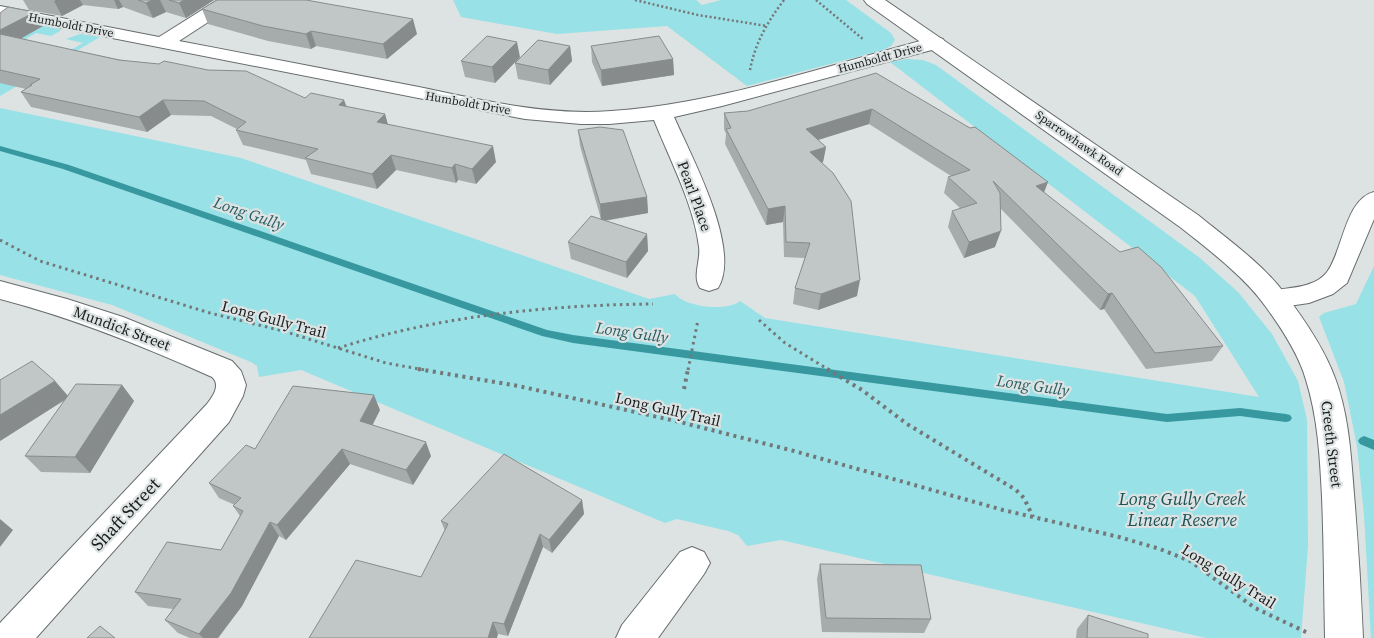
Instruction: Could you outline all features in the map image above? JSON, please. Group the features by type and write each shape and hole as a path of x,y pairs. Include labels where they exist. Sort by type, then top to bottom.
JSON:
{"street":[{"path":"162,43 230,0"},
{"name":"Sparrowhawk Road","path":"873,0 1190,220 1235,258 1275,299"},
{"name":"Humboldt Drive","path":"0,11 472,104 553,116 609,118 662,112 715,102 936,43"},
{"name":"Pearl Place","path":"662,112 706,219 712,249 710,282"},
{"path":"1275,299 1315,293 1331,284 1338,277 1366,209 1374,199"},
{"name":"Mundick Street","path":"0,290 108,321 157,340 222,369 232,379 232,386"},
{"name":"Creeth Street","path":"1275,299 1311,356 1328,402 1339,501 1330,637"},
{"name":"Shaft Street","path":"11,638 218,412 229,395 232,386"},
{"path":"635,638 692,563"}],"path":[{"path":"635,0 698,14 767,26"},
{"path":"750,70 756,46 772,15 784,0"},
{"path":"816,0 864,40"},
{"name":"Long Gully Trail","path":"0,240 40,262 210,313 283,331 403,367 518,386 676,421 794,451 1033,517 1119,537 1176,554 1202,569 1248,605 1278,620 1330,637"},
{"path":"336,348 410,328 474,317 598,305 653,304"},
{"path":"759,320 785,343 862,390 907,424 1016,490 1024,498 1033,517"},
{"path":"684,389 698,323"}],"green space":[{"path":"453,0 696,0 702,5 721,0 846,0 891,33 895,40 891,46 883,50 747,86 667,26 557,34 461,17"},
{"path":"0,17 60,29 60,31 51,36 36,33 5,51 52,61 83,43 66,39 80,34 100,37 0,96"},
{"name":"Long Gully Creek Linear Reserve","path":"907,59 923,60 936,65 1200,258 1238,292 1272,334 1298,381 1307,420 1308,546 1301,638 1206,638 781,540 747,546 738,535 728,531 677,519 665,523 301,370 259,377 257,366 251,362 112,305 0,275 0,108 241,158 649,299 675,294 697,305 716,307 740,301 765,318 1259,397 1195,296 890,62"},
{"path":"1374,266 1374,638 1371,638 1364,515 1357,446 1344,382 1319,317 1324,313 1356,304"}],"building":[{"path":"138,0 152,0 146,3"},
{"path":"169,0 184,0 179,3"},
{"path":"217,0 306,0 413,19 383,44 311,31 306,34 263,26 202,9"},
{"path":"8,7 35,12 0,30 0,13"},
{"path":"0,34 119,60 159,64 164,61 208,70 246,71 305,98 311,93 344,100 339,105 385,114 377,122 493,146 472,169 455,164 452,168 391,155 372,174 305,158 318,149 236,130 246,122 204,101 163,100 139,117 21,92 40,79 0,70"},
{"path":"487,36 517,42 492,67 461,61"},
{"path":"659,36 673,59 601,70 591,46"},
{"path":"538,40 570,46 548,70 515,63"},
{"path":"876,73 970,128 975,127 1048,182 1036,186 1120,252 1138,247 1161,267 1223,346 1155,353 1112,293 1108,294 993,181 1000,193 1001,231 969,242 952,211 977,203 948,177 970,170 872,109 806,129 826,147 810,152 833,173 851,201 860,280 821,294 795,288 810,243 786,242 785,206 768,209 726,129 731,128 724,113 748,111"},
{"path":"600,127 623,130 647,197 600,204 578,130"},
{"path":"591,216 647,234 626,262 568,242"},
{"path":"32,361 55,381 0,415 0,380"},
{"path":"76,384 122,385 75,457 25,456"},
{"path":"293,386 374,395 360,421 426,442 406,470 342,449 277,525 270,522 231,593 199,634 165,620 181,599 135,592 167,542 221,550 243,511 233,506 241,498 209,483 246,445 255,449"},
{"path":"504,454 582,500 549,540 540,534 504,624 493,622 488,638 309,638 356,560 421,577 448,524 441,521"},
{"path":"820,564 921,565 931,619 826,618"},
{"path":"1088,615 1148,634 1148,638 1087,638"},
{"path":"100,626 115,638 87,638"}],"waterway":[{"name":"Long Gully","path":"0,148 66,167 546,333 573,339 1167,418 1240,412 1286,418"},
{"name":"Long Gully","path":"1364,441 1374,445"}]}
